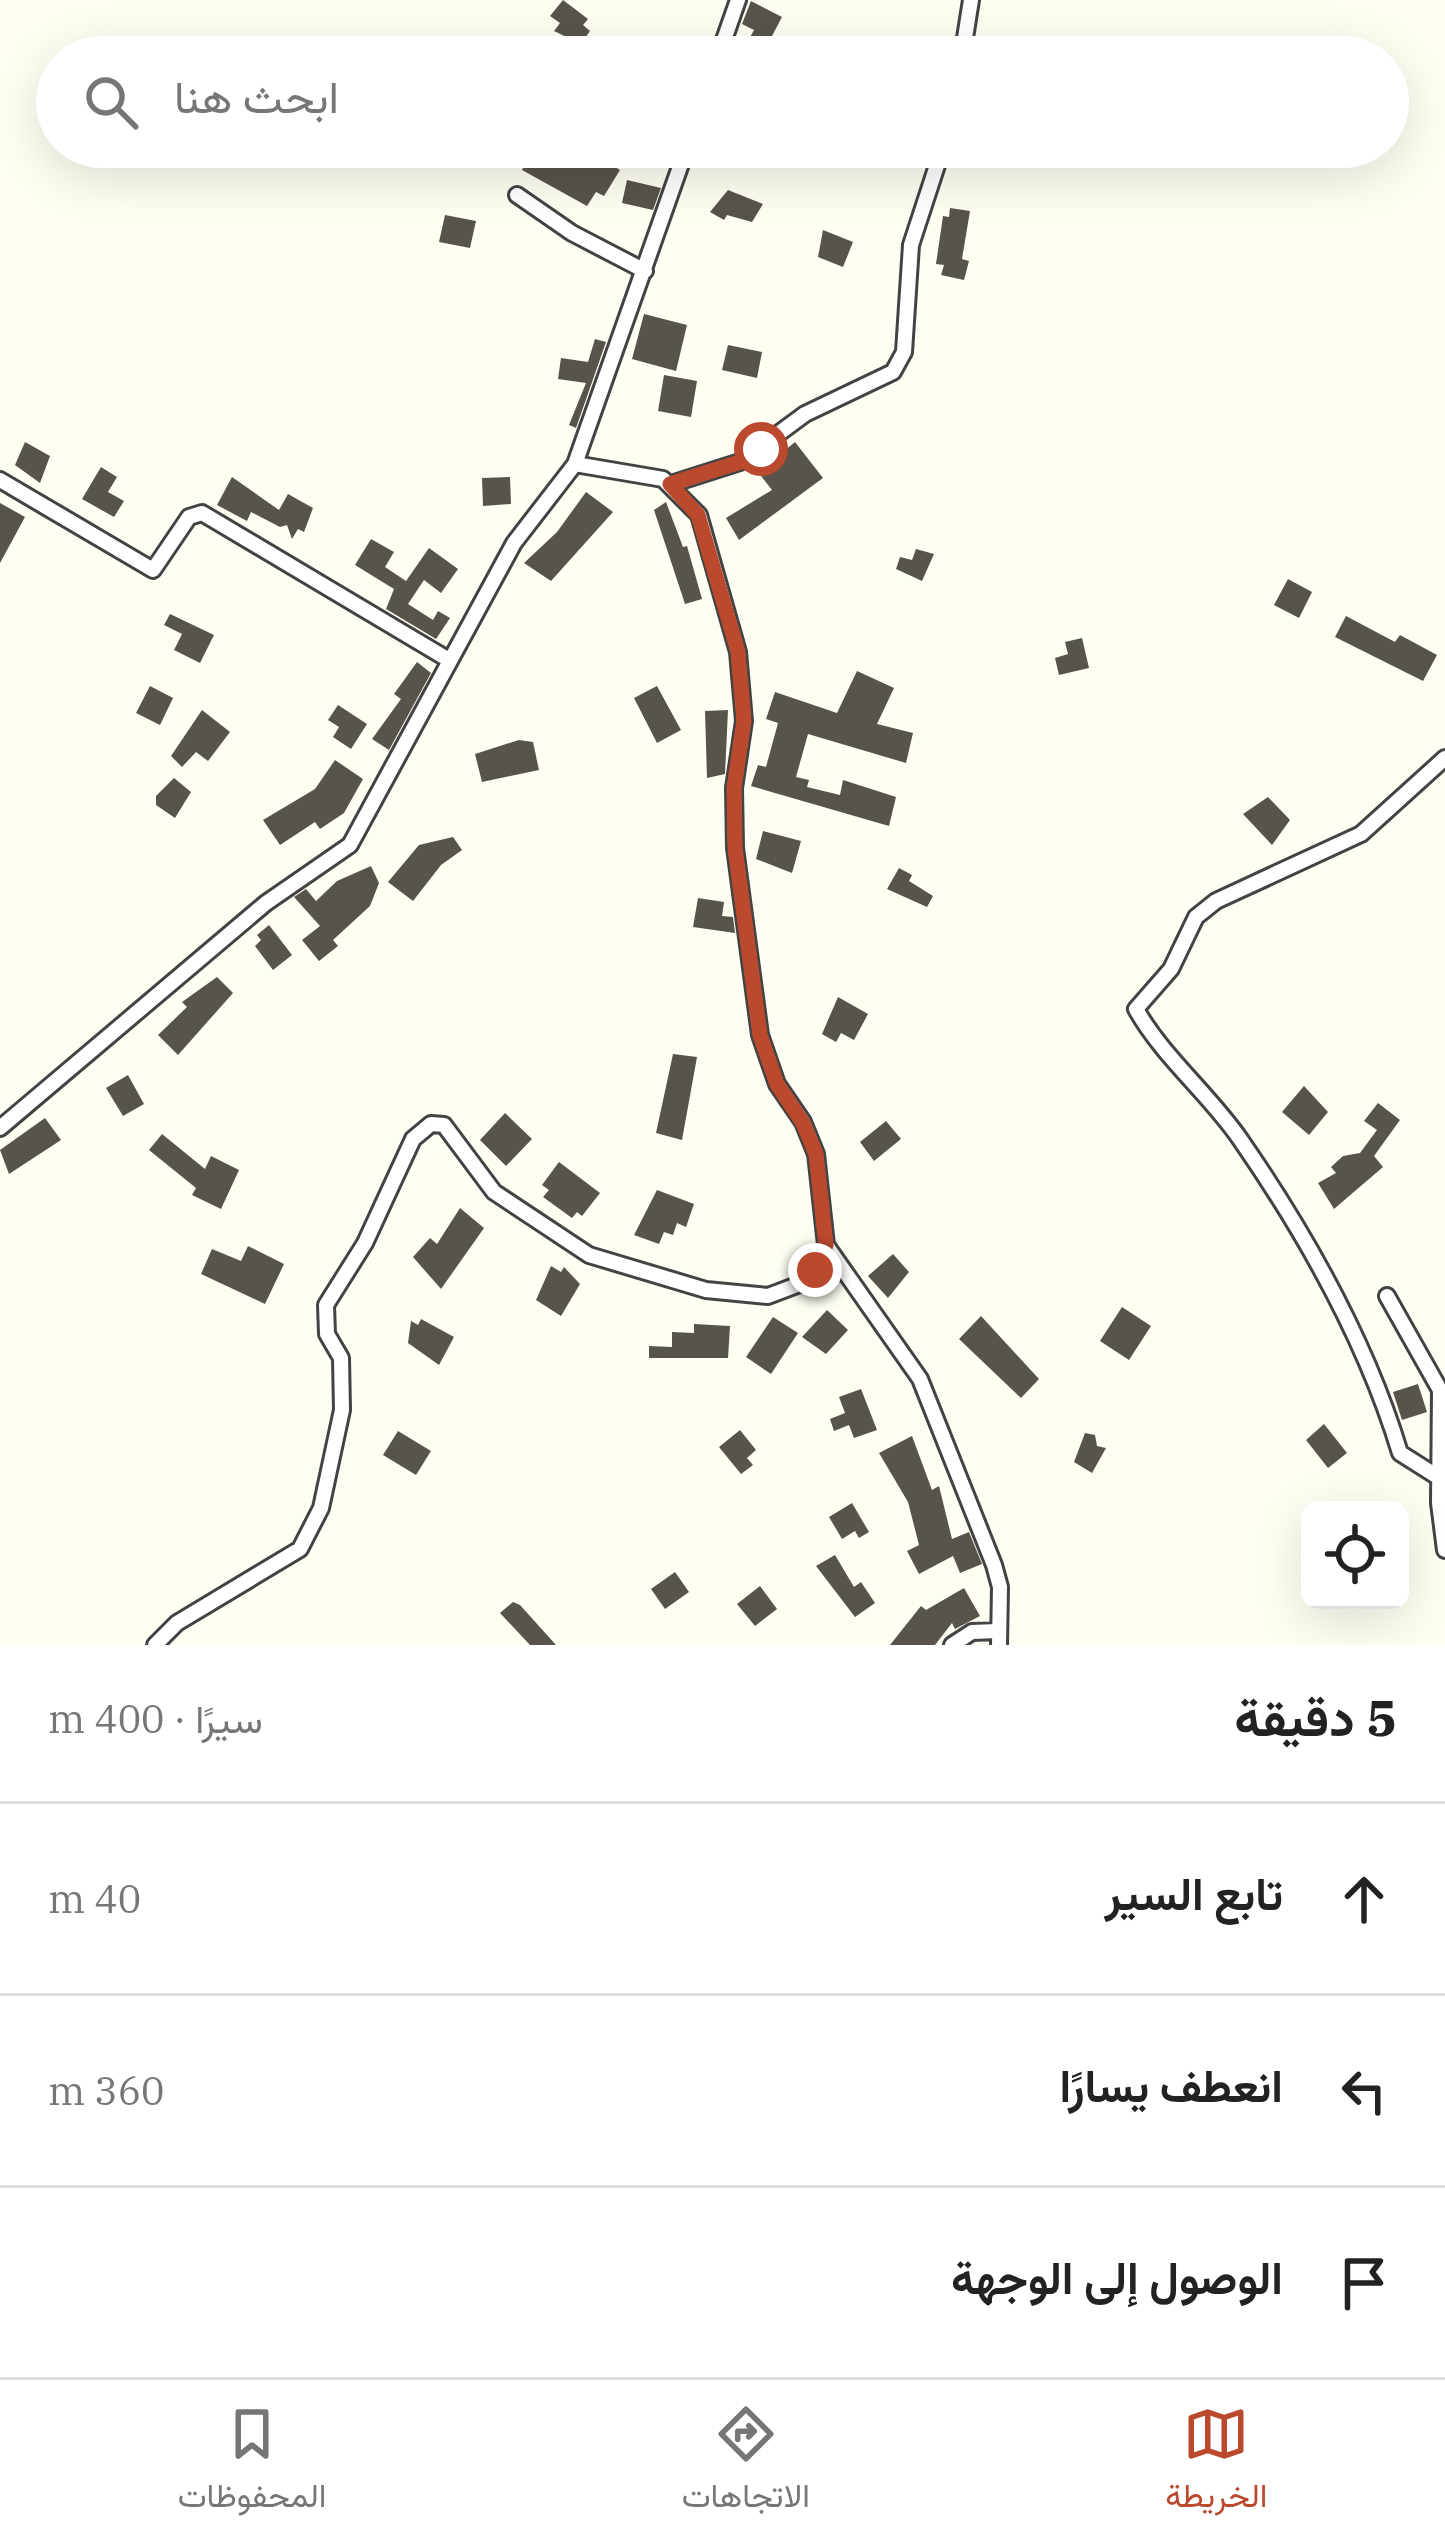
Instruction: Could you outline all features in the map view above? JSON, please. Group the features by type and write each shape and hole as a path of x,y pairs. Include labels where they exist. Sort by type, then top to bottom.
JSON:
{"street":[{"path":"725,36 738,0"},
{"path":"965,36 971,0"},
{"path":"0,1129 266,903 350,844 514,543 575,464 680,168"},
{"path":"575,464 670,484 740,462 805,415 893,372 904,352 910,245 936,168"},
{"path":"517,195 572,233 645,271"},
{"path":"0,481 149,569 159,567 189,517 202,513 449,660"},
{"path":"670,484 698,515 738,652 744,721 734,788 735,848 760,1035 777,1084 803,1123 816,1154 826,1245 920,1379 1000,1587 998,1638 972,1632 952,1645"},
{"path":"1438,1477 1400,1453 1386,1406 1302,1237 1239,1137 1136,1009 1172,969 1196,917 1216,902 1361,834 1445,758"},
{"path":"155,1645 177,1623 300,1549 310,1534 331,1474 342,1410 341,1358 327,1334 326,1305 365,1243 412,1139 426,1127 444,1126 494,1192 562,1241 615,1263 706,1290 768,1295 805,1282 826,1245"},
{"path":"1387,1296 1443,1389 1438,1477 1445,1550"}],"building":[{"path":"563,0 588,19 583,25 590,31 587,36 564,36 554,31 560,23 550,16"},
{"path":"751,1 782,17 772,36 751,36 754,30 742,24"},
{"path":"522,170 620,170 604,196 596,192 587,206"},
{"path":"627,180 661,188 653,210 622,203"},
{"path":"728,190 763,204 752,222 727,215 724,220 710,212"},
{"path":"950,208 970,211 962,259 969,261 964,280 941,275 944,265 936,264 943,216 949,217"},
{"path":"445,215 476,221 470,248 439,242"},
{"path":"823,230 853,242 843,267 818,257"},
{"path":"644,314 687,325 676,371 632,359"},
{"path":"595,339 606,342 576,428 569,425 586,383 558,379 561,358 588,362"},
{"path":"728,345 762,352 757,378 722,370"},
{"path":"664,375 697,381 691,417 658,411"},
{"path":"25,442 50,456 40,483 15,465"},
{"path":"795,442 823,478 739,540 726,518 772,490 758,472"},
{"path":"101,467 117,477 108,492 124,501 114,517 82,499"},
{"path":"232,477 279,510 288,494 313,508 304,532 298,529 292,539 287,525 280,527 251,512 247,521 217,505"},
{"path":"510,477 511,504 483,506 482,478"},
{"path":"586,492 613,512 551,581 524,563 557,532"},
{"path":"666,502 683,547 687,546 702,599 685,604 654,510"},
{"path":"0,503 25,517 0,563"},
{"path":"371,539 394,552 385,567 406,581 429,548 458,569 441,593 424,580 408,604 433,620 438,611 450,618 436,639 386,609 394,589 355,565"},
{"path":"916,549 934,554 922,581 896,569 900,557 912,560"},
{"path":"1288,579 1312,592 1299,618 1274,605"},
{"path":"170,614 214,635 200,663 174,650 182,634 164,625"},
{"path":"1346,616 1395,642 1400,635 1437,655 1423,681 1335,637"},
{"path":"1082,638 1089,668 1059,675 1055,658 1068,654 1065,642"},
{"path":"417,662 431,673 389,750 372,739 401,699 394,694"},
{"path":"857,671 894,688 877,724 913,733 906,763 808,734 796,777 809,780 807,787 840,795 843,780 896,797 889,826 751,786 758,765 766,767 778,723 766,719 775,692 837,713"},
{"path":"150,686 173,698 160,725 136,713"},
{"path":"657,686 681,730 657,743 634,698"},
{"path":"338,705 367,724 351,749 333,737 339,727 328,720"},
{"path":"202,710 230,732 208,761 196,752 182,767 171,756"},
{"path":"728,710 725,774 707,778 705,711"},
{"path":"519,740 533,742 539,770 482,782 475,754"},
{"path":"335,760 363,779 344,813 320,829 315,822 280,845 263,820 315,789"},
{"path":"174,778 191,792 175,818 156,805 156,796"},
{"path":"1268,797 1290,820 1272,845 1243,814"},
{"path":"763,831 801,841 792,873 756,859"},
{"path":"453,837 462,850 441,865 413,901 388,882 419,845"},
{"path":"371,866 379,883 370,906 333,940 338,946 319,961 302,940 320,926 294,897 306,889 316,901 337,881"},
{"path":"899,868 912,875 909,881 933,896 927,907 887,889"},
{"path":"698,898 724,902 722,916 733,917 735,933 693,927"},
{"path":"269,925 292,955 273,970 255,946 261,940 257,935"},
{"path":"217,977 233,993 178,1055 158,1035 187,1007 182,1002"},
{"path":"838,997 868,1014 854,1040 841,1033 836,1042 822,1034"},
{"path":"673,1054 697,1057 682,1140 656,1133"},
{"path":"128,1075 144,1104 123,1116 106,1088"},
{"path":"1304,1086 1328,1112 1309,1135 1282,1112"},
{"path":"1378,1103 1400,1120 1374,1156 1383,1167 1334,1209 1318,1183 1336,1173 1331,1167 1343,1156 1360,1153 1377,1130 1364,1121"},
{"path":"505,1113 532,1139 506,1166 480,1140"},
{"path":"45,1118 61,1140 9,1174 0,1150"},
{"path":"886,1121 901,1139 874,1161 860,1142"},
{"path":"162,1134 205,1169 211,1156 239,1170 221,1209 192,1195 196,1188 149,1150"},
{"path":"559,1162 600,1193 582,1216 577,1212 572,1218 543,1197 549,1190 542,1185"},
{"path":"657,1190 694,1204 686,1227 677,1223 673,1235 664,1232 659,1244 634,1235"},
{"path":"460,1208 484,1228 441,1289 413,1257 430,1238 437,1244"},
{"path":"248,1246 284,1264 265,1304 201,1274 212,1249 241,1261"},
{"path":"893,1254 909,1272 888,1298 868,1276"},
{"path":"551,1266 561,1272 564,1267 580,1284 561,1316 536,1300"},
{"path":"1122,1307 1151,1326 1129,1360 1100,1341"},
{"path":"827,1310 848,1330 826,1354 802,1337"},
{"path":"981,1316 1039,1379 1021,1398 959,1339"},
{"path":"773,1317 798,1333 771,1374 746,1357"},
{"path":"421,1319 454,1337 439,1365 408,1343 411,1321 418,1325"},
{"path":"694,1324 730,1326 728,1358 649,1358 649,1346 672,1347 672,1332 694,1333"},
{"path":"1418,1384 1427,1412 1402,1420 1393,1392"},
{"path":"861,1389 877,1430 854,1438 849,1425 834,1431 830,1419 845,1413 839,1397"},
{"path":"1324,1424 1347,1453 1328,1468 1306,1440"},
{"path":"740,1430 756,1450 747,1458 753,1465 741,1474 719,1447"},
{"path":"398,1431 431,1451 416,1475 383,1455"},
{"path":"1085,1433 1095,1435 1097,1446 1106,1448 1092,1473 1074,1462"},
{"path":"912,1436 932,1490 939,1486 952,1539 969,1532 982,1564 960,1573 953,1556 919,1574 907,1551 919,1545 908,1502 879,1453"},
{"path":"852,1503 869,1532 859,1538 855,1531 842,1539 829,1517"},
{"path":"835,1555 854,1587 861,1582 875,1603 855,1617 816,1566"},
{"path":"675,1572 689,1592 665,1609 651,1589"},
{"path":"760,1586 777,1609 755,1626 737,1604"},
{"path":"964,1588 980,1616 955,1629 952,1623 935,1645 890,1645 921,1606 926,1610"},
{"path":"513,1602 556,1645 530,1645 500,1613"}],"route":[{"path":"761,449 740,462 670,484 698,515 738,652 744,721 734,788 735,848 760,1035 777,1084 803,1123 816,1154 826,1245 815,1270"}]}
